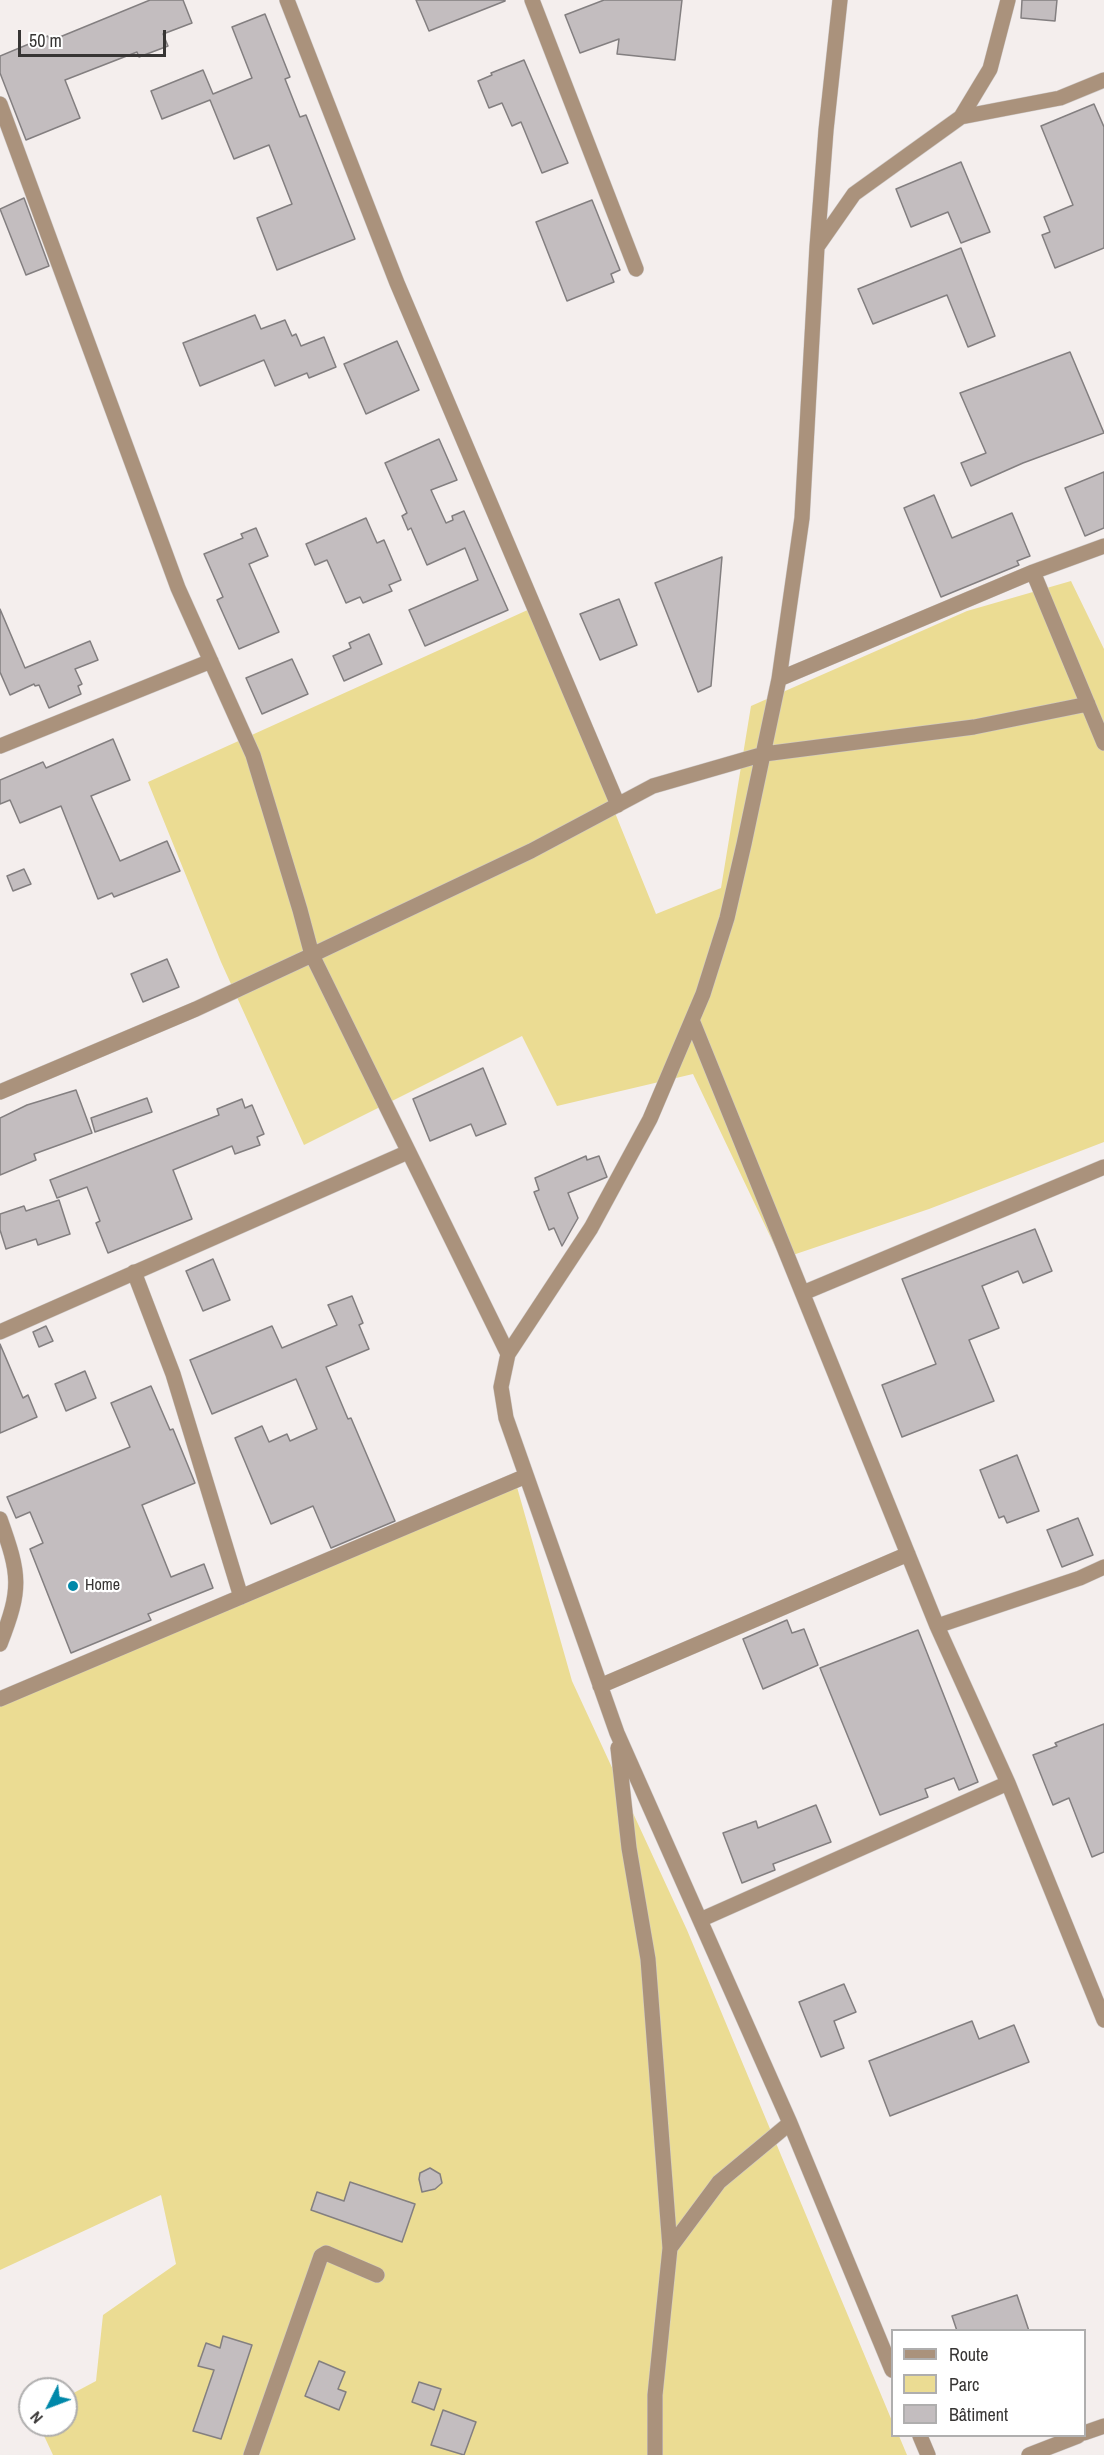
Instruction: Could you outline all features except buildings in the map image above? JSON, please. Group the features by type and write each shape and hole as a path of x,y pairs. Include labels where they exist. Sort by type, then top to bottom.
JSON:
{"street":[{"path":"287,0 397,283 618,805"},
{"path":"532,0 636,269"},
{"path":"840,0 826,130 817,248 802,518 779,679 727,918 703,994 650,1119 591,1228 508,1354 501,1387 506,1418 617,1732 790,2122 891,2368"},
{"path":"817,248 854,194 961,117 990,69 1008,0"},
{"path":"961,117 1060,98 1104,80"},
{"path":"0,104 174,577 253,755 312,955 508,1354"},
{"path":"779,679 1033,572 1104,546"},
{"path":"1033,572 1104,743"},
{"path":"0,746 211,661"},
{"path":"0,1092 196,1009 312,955 531,851 654,786 764,754 974,728 1088,704"},
{"path":"692,1020 937,1626 1008,1783 1104,2019"},
{"path":"0,1332 408,1152"},
{"path":"803,1293 1104,1167"},
{"path":"134,1272 173,1374 241,1597"},
{"path":"0,1699 526,1476"},
{"path":"0,1519 15,1561 17,1592 12,1615 0,1644"},
{"path":"600,1686 908,1554"},
{"path":"937,1626 1080,1578 1104,1567"},
{"path":"617,1732 629,1848 648,1959 670,2248 655,2395 655,2455"},
{"path":"700,1920 1008,1783"},
{"path":"670,2248 719,2182 790,2122"},
{"path":"250,2455 321,2256 326,2253 376,2275"},
{"path":"1086,2432 1104,2426"},
{"path":"920,2437 928,2455"},
{"path":"1029,2455 1075,2437"}],"green space":[{"path":"1071,581 1104,649 1104,1142 929,1209 781,1259 693,1074 557,1106 522,1036 304,1145 221,962 148,782 532,608 656,914 721,888 751,706 967,611"},
{"path":"517,1487 572,1681 687,1930 891,2419 891,2437 899,2437 907,2455 53,2455 45,2437 78,2437 78,2391 96,2381 103,2315 176,2264 161,2195 0,2270 0,1704"}],"place":[{"name":"Home","path":"73,1586"}]}
